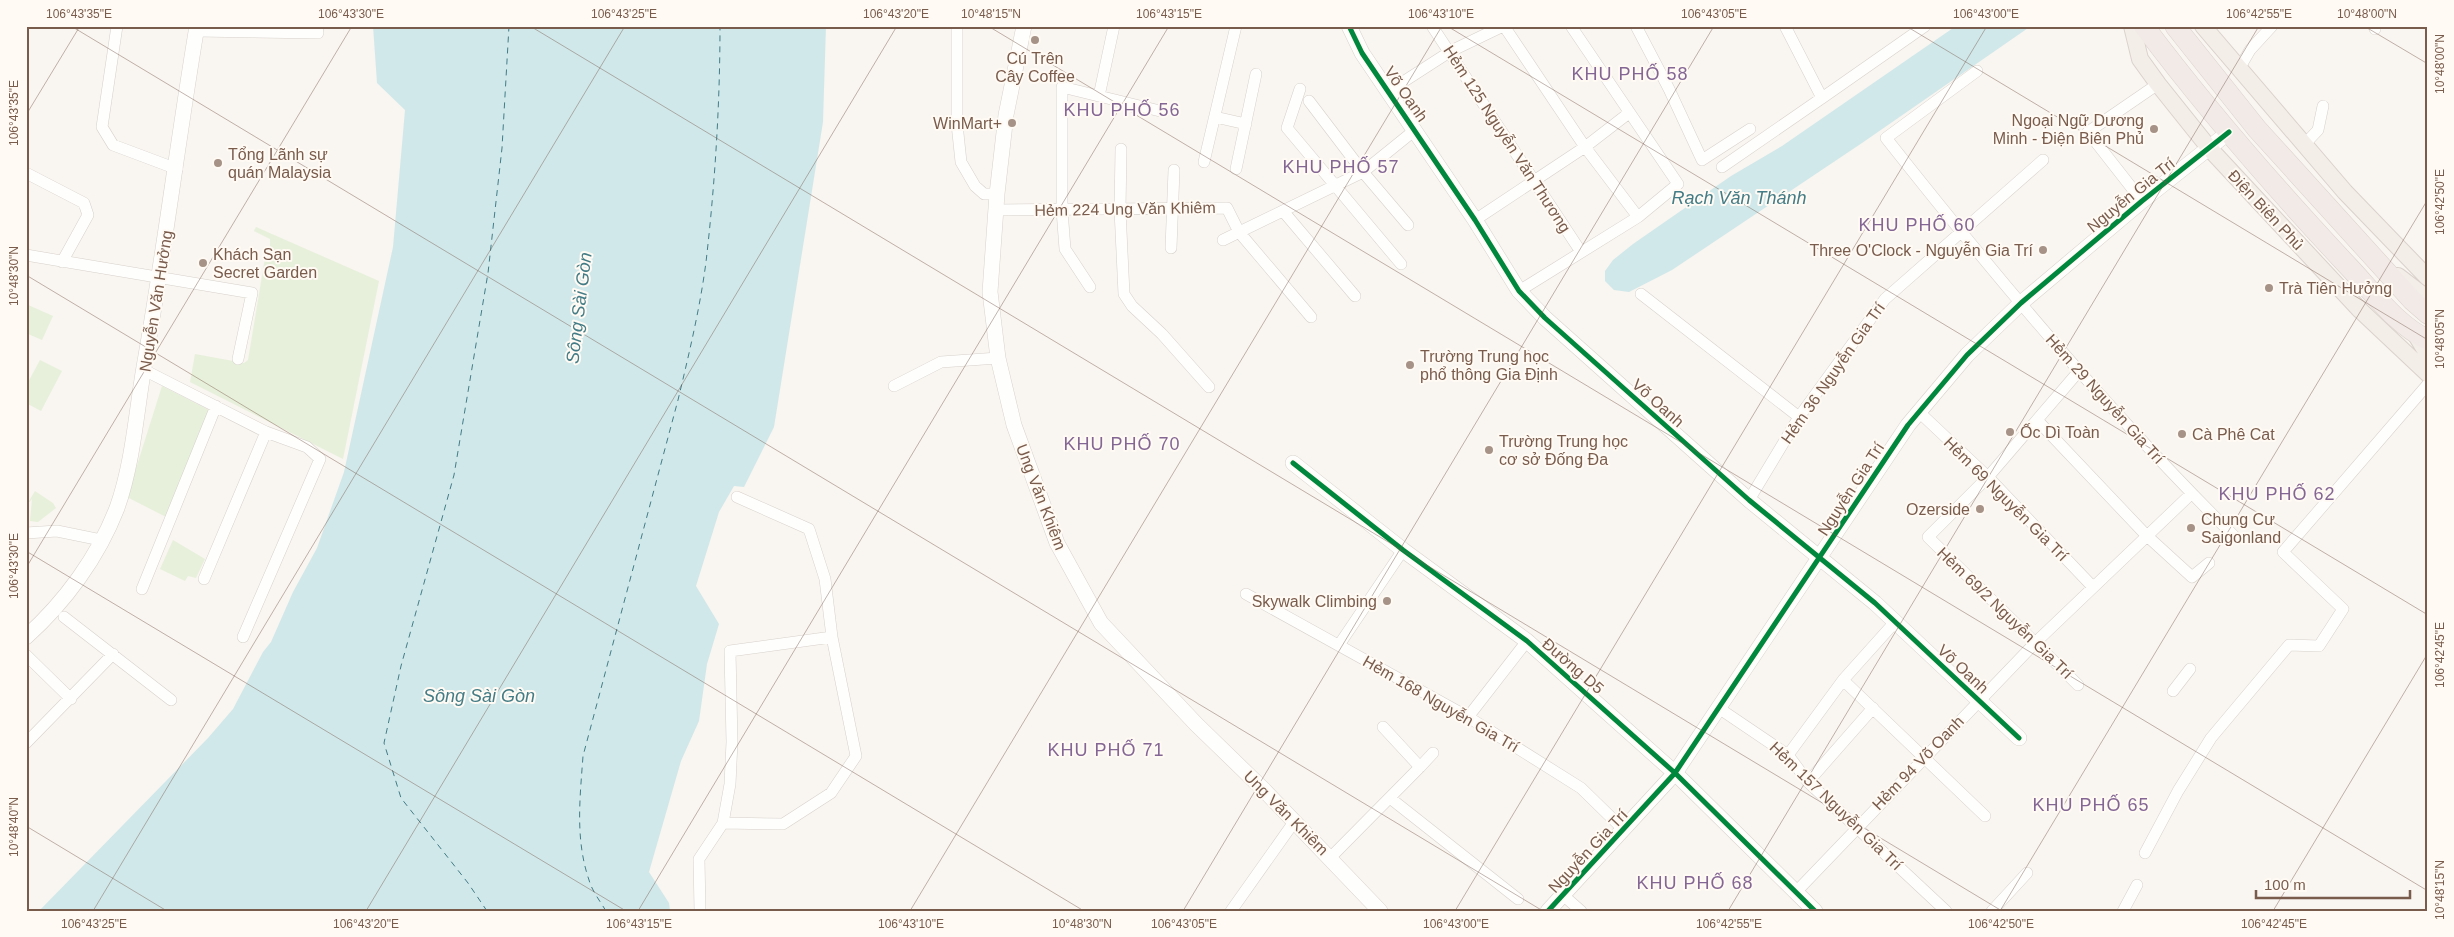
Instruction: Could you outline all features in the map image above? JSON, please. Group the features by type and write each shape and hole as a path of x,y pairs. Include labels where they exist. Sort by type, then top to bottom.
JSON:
{"highway":[{"name":"Điện Biên Phủ","path":"2144,26 2201,101 2314,229 2390,310 2422,338"},
{"path":"2175,26 2195,54 2257,129 2428,314"}],"main road":[{"name":"Điện Biên Phủ","path":"2132,26 2140,59 2210,148 2360,310 2428,374"},
{"path":"2203,26 2303,146 2428,278"},
{"path":"2384,268 2408,283 2428,299"},
{"name":"Điện Biên Phủ","path":"2422,338 2428,355"}],"street":[{"path":"117,26 102,127 113,145 177,169"},
{"path":"958,26 957,124 961,162 975,186 984,194 996,194"},
{"name":"Ung Văn Khiêm","path":"1024,26 1006,115 996,194 990,292 998,358 1014,425 1056,543 1101,622 1196,724 1264,790 1380,911"},
{"path":"1099,96 1114,26"},
{"path":"1204,162 1236,26"},
{"name":"Võ Oanh","path":"1349,26 1362,53 1475,220 1519,290 1551,324 1749,500 1875,602 1978,701 2020,738"},
{"name":"Hẻm 125 Nguyễn Văn Thương","path":"1432,26 1451,51 1581,252"},
{"path":"1389,91 1451,51 1503,26 1585,147 1638,217"},
{"path":"1519,290 1638,217 1678,184 1571,26"},
{"path":"1636,26 1669,89 1702,160 1750,129"},
{"path":"1785,26 1822,98"},
{"path":"1722,167 1925,26"},
{"path":"2240,69 2250,50 2272,26"},
{"path":"197,28 317,30"},
{"name":"Nguyễn Văn Hưởng","path":"58,616 117,508 128,468 160,279 197,28"},
{"name":"Hẻm 29 Nguyễn Gia Trí","path":"1976,71 1886,138 1961,234 2079,372 2191,494 2234,536"},
{"path":"1236,169 1256,74"},
{"path":"2142,201 2088,132 2158,84"},
{"path":"1090,287 1065,249 1062,210 1062,87 1160,111"},
{"path":"1300,88 1288,128 1334,186 1401,264"},
{"path":"1309,100 1363,172 1408,225"},
{"path":"2303,146 2318,130 2323,106"},
{"path":"1475,220 1585,147 1629,113"},
{"path":"1215,117 1246,124"},
{"path":"1223,240 1363,172 1415,130"},
{"name":"Nguyễn Gia Trí","path":"1548,911 1564,896 1675,773 1821,558 1908,425 1967,355 2020,303 2142,201 2229,132"},
{"path":"1121,149 1122,289 1132,306 1162,334 1209,387"},
{"name":"Hẻm 36 Nguyễn Gia Trí","path":"1749,500 1799,417 1885,299 2043,160"},
{"path":"1170,248 1174,170"},
{"path":"26,173 84,203 88,215 62,262"},
{"name":"Hẻm 224 Ung Văn Khiêm","path":"996,210 1227,208 1238,232"},
{"path":"1283,211 1355,296"},
{"path":"1238,232 1311,317"},
{"path":"26,255 252,293 238,359"},
{"path":"1641,294 1799,417"},
{"path":"894,386 941,362 998,358"},
{"path":"144,370 266,432 307,447 320,458 243,637"},
{"path":"1988,477 2079,372"},
{"path":"2145,852 2178,791 2211,738 2240,702 2289,644 2319,646 2343,609 2283,552 2428,384"},
{"path":"142,589 216,406"},
{"name":"Hẻm 69 Nguyễn Gia Trí","path":"1919,412 1988,477 2092,586"},
{"path":"2037,420 2146,535 2192,577 2209,564"},
{"path":"204,579 266,432"},
{"name":"Đường D5","path":"1293,463 1403,550 1527,642 1675,773 1815,911"},
{"name":"Hẻm 69/2 Nguyễn Gia Trí","path":"1988,477 1928,537 2078,685"},
{"name":"Hẻm 94 Võ Oanh","path":"1796,892 1855,828 2036,642 2092,586 2191,494"},
{"path":"723,823 783,824 831,793 856,756 832,637 826,579 809,529 737,498"},
{"path":"26,533 57,531 101,540"},
{"path":"1339,645 1403,550"},
{"name":"Hẻm 168 Nguyễn Gia Trí","path":"1246,594 1468,717 1582,788 1624,830"},
{"path":"26,637 58,616 113,654 171,700"},
{"path":"1788,755 1843,680 1895,622"},
{"path":"700,911 699,859 723,823 730,784 732,742 730,651 832,637"},
{"path":"1468,717 1527,642"},
{"path":"26,743 113,654"},
{"path":"26,655 71,699"},
{"path":"2173,691 2190,669"},
{"path":"1843,680 1985,816"},
{"name":"Hẻm 157 Nguyễn Gia Trí","path":"1720,708 1788,755 1808,782 1855,828 1946,911"},
{"path":"1808,782 1873,708"},
{"path":"1384,727 1420,767"},
{"path":"1330,858 1433,753"},
{"path":"1390,798 1518,899"},
{"path":"1231,911 1294,822"},
{"path":"1992,911 2027,873"},
{"path":"2124,911 2137,885"},
{"path":"1564,896 1581,911"}],"green space":[{"path":"256,227 379,281 343,459 190,382 195,354 244,363 248,360 266,252 270,250 270,239 254,231"},
{"path":"26,304 53,316 42,340 26,333"},
{"path":"40,360 62,371 41,411 26,403 26,386"},
{"path":"162,386 209,410 166,517 127,497"},
{"path":"35,491 53,503 56,508 38,522 30,521 32,499 26,506"},
{"path":"173,540 205,559 196,578 188,576 185,581 160,569"}],"water":[{"name":"Sông Sài Gòn","path":"373,26 826,26 823,122 774,427 744,487 734,486 719,512 696,586 719,624 707,664 699,721 681,761 649,872 669,903 670,911 39,911 208,738 233,709 263,652 271,642 293,592 317,548 344,472 393,247 405,110 377,83"},
{"name":"Rạch Văn Thánh","path":"1956,26 2031,26 1862,143 1672,270 1629,292 1614,290 1605,281 1605,271 1613,260 1633,244 1731,176 1782,146"}],"ferry route":[{"path":"487,911 468,883 401,798 384,743 401,666 454,475 488,273 502,148 509,26"},
{"path":"606,911 590,884 582,849 580,818 583,756 678,400 704,279 712,203 718,114 720,26"}],"cycle path":[{"path":"1349,26 1362,53 1475,220 1519,291 1545,318 1749,500 1875,603 2019,738"},
{"path":"1548,911 1675,773 1908,425 1967,355 2021,303 2142,201 2229,132"},
{"path":"1293,463 1403,550 1527,641 1675,773 1815,911"}],"place":[{"name":"Cú Trên Cây Coffee","path":"1035,40"},
{"name":"WinMart+","path":"1012,123"},
{"name":"Ngoại Ngữ Dương Minh - Điện Biên Phủ","path":"2154,129"},
{"name":"Tổng Lãnh sự quán Malaysia","path":"218,163"},
{"name":"Three O'Clock - Nguyễn Gia Trí","path":"2043,250"},
{"name":"Khách Sạn Secret Garden","path":"203,263"},
{"name":"Trà Tiên Hưởng","path":"2269,288"},
{"name":"Trường Trung học phổ thông Gia Định","path":"1410,365"},
{"name":"Ốc Dì Toàn","path":"2010,432"},
{"name":"Cà Phê Cat","path":"2182,434"},
{"name":"Trường Trung học cơ sở Đống Đa","path":"1489,450"},
{"name":"Ozerside","path":"1980,509"},
{"name":"Chung Cư Saigonland","path":"2191,528"},
{"name":"Skywalk Climbing","path":"1387,601"}],"district":[{"name":"KHU PHỐ 58","path":"1630,74"},
{"name":"KHU PHỐ 56","path":"1122,110"},
{"name":"KHU PHỐ 57","path":"1341,167"},
{"name":"KHU PHỐ 60","path":"1917,225"},
{"name":"KHU PHỐ 70","path":"1122,444"},
{"name":"KHU PHỐ 62","path":"2277,494"},
{"name":"KHU PHỐ 71","path":"1106,750"},
{"name":"KHU PHỐ 65","path":"2091,805"},
{"name":"KHU PHỐ 68","path":"1695,883"}]}
